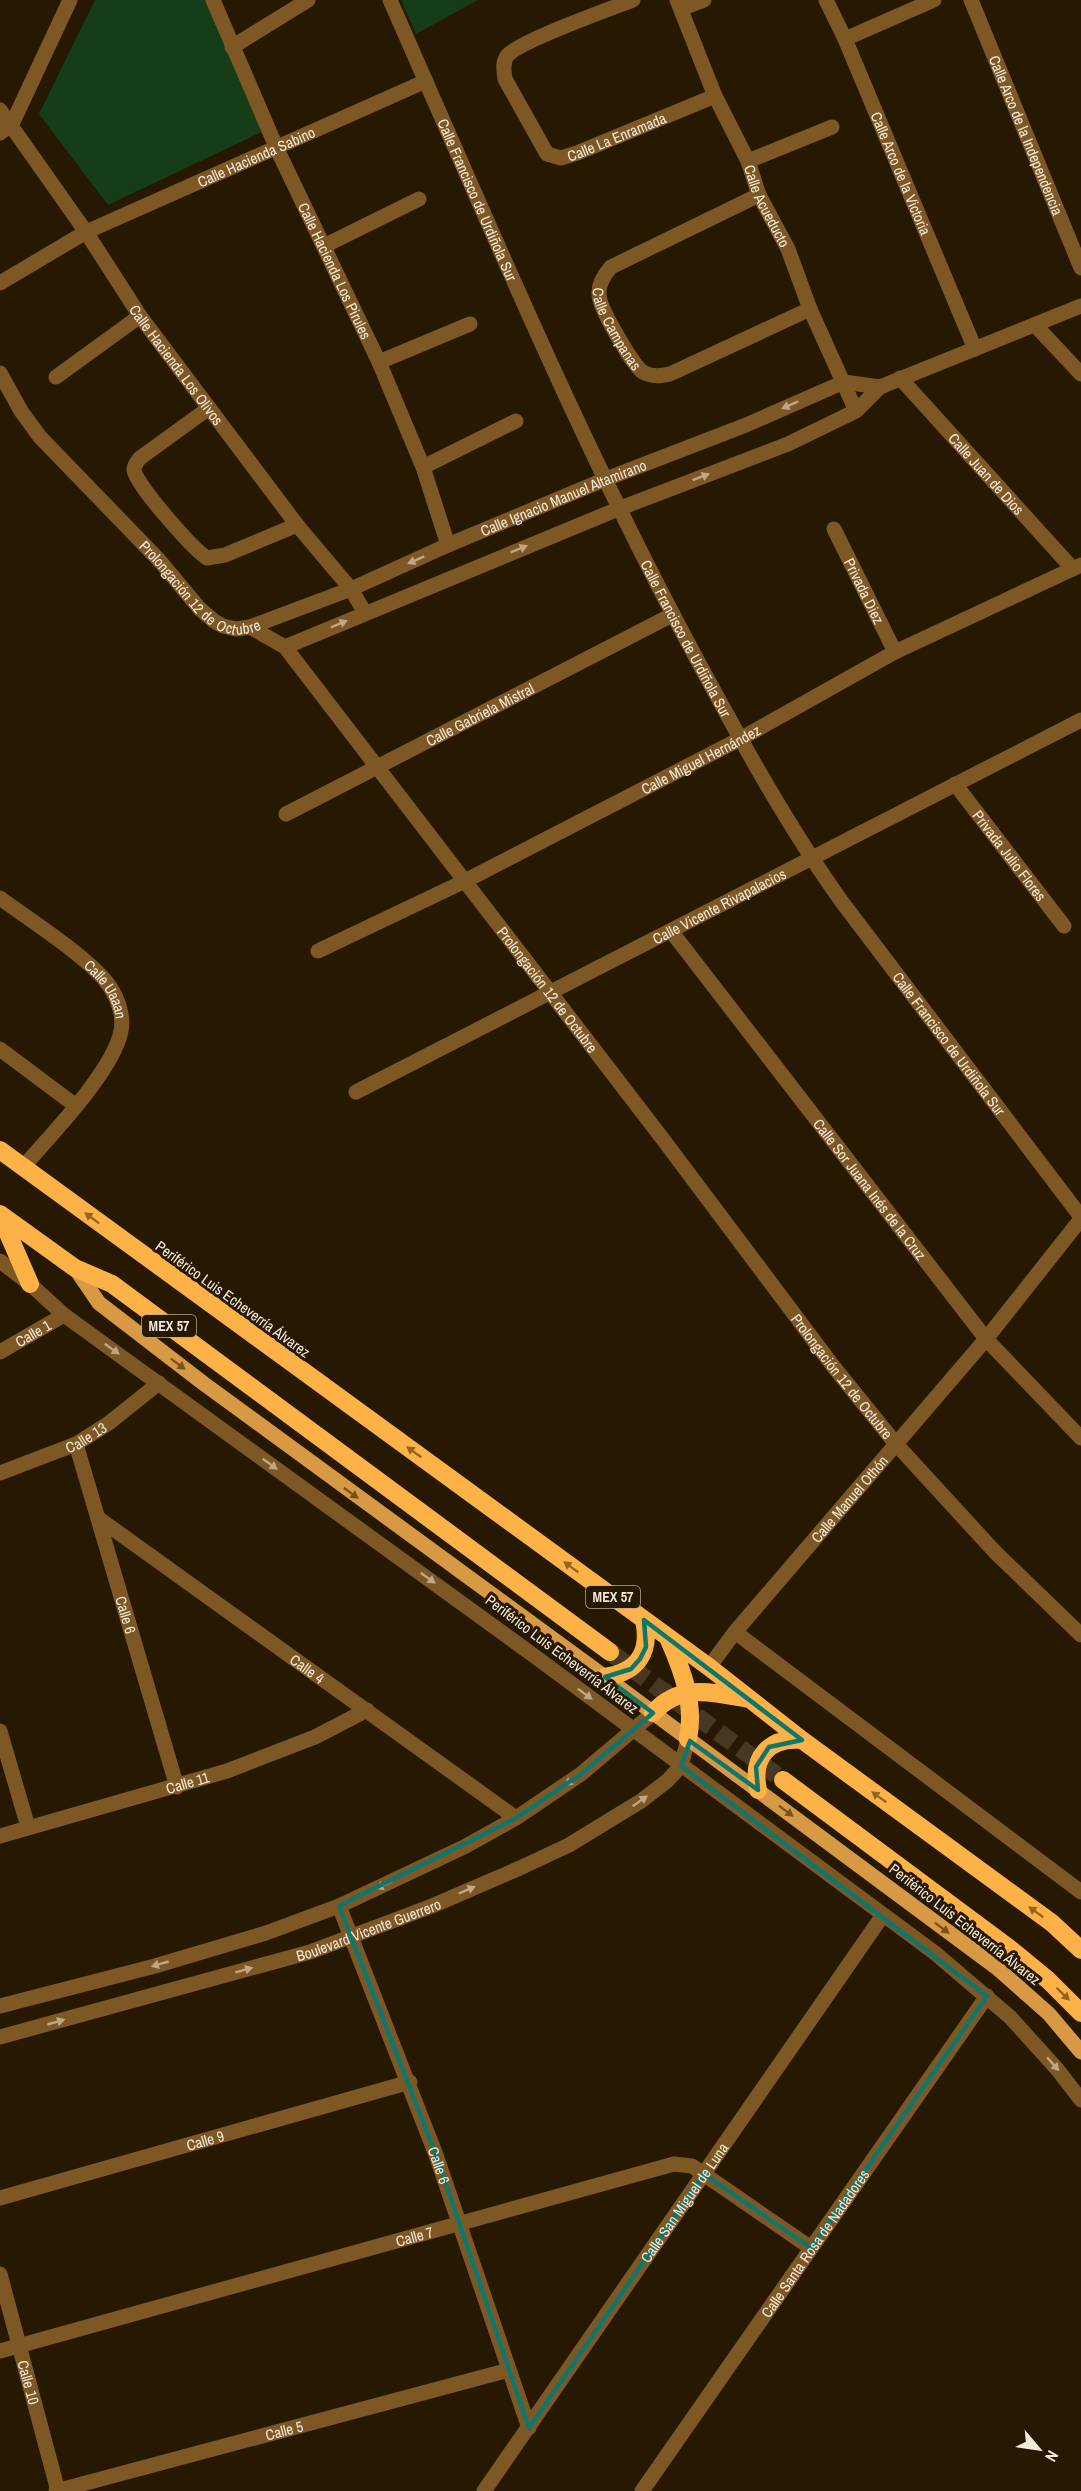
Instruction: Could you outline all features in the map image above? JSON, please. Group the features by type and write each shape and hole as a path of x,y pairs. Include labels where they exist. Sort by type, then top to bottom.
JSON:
{"highway":[{"name":"Periférico Luis Echeverría Álvarez","path":"0,1150 709,1667 802,1740 1052,1923 1081,1950"},
{"name":"Periférico Luis Echeverría Álvarez","path":"0,1214 75,1268 112,1284 610,1652"},
{"path":"0,1214 30,1284"},
{"path":"605,1677 618,1675 631,1669 640,1659 646,1640 644,1620"},
{"path":"668,1638 682,1670 688,1693 691,1723 688,1739"},
{"path":"653,1713 662,1703 688,1693 712,1692 750,1699"},
{"path":"758,1790 756,1767 769,1748 790,1739 802,1740"},
{"name":"Periférico Luis Echeverría Álvarez","path":"783,1780 1009,1948 1048,1980 1081,2013"}],"main road":[{"name":"Periférico Luis Echeverría Álvarez","path":"75,1268 99,1303 108,1310 360,1500 605,1677 1025,1991 1049,2014 1081,2052"}],"street":[{"path":"6,129 70,0"},
{"name":"Calle Hacienda Los Pirules","path":"213,0 277,149 379,362 423,467 448,545"},
{"path":"232,47 308,0"},
{"name":"Calle Francisco de Urdiñola Sur","path":"390,0 618,509 672,615 740,739 810,858 1081,1218"},
{"name":"Calle La Enramada","path":"633,0 517,48 507,56 503,66 505,79 547,154 561,158 577,153 715,96"},
{"path":"679,4 704,0"},
{"name":"Calle Arco de la Victoria","path":"826,0 845,39 975,349"},
{"path":"845,39 934,0"},
{"name":"Calle Arco de la Independencia","path":"971,0 1081,268"},
{"name":"Calle Acueducto","path":"679,4 715,96 748,161 759,195 788,249 810,309 856,411"},
{"name":"Calle Hacienda Sabino","path":"0,284 86,232 426,81"},
{"name":"Calle Hacienda Los Olivos","path":"0,110 6,129 86,232 140,316 297,525 351,589 365,613"},
{"path":"748,161 832,127"},
{"name":"Calle Campanas","path":"759,195 611,267 603,276 599,288 600,300 630,360 640,371 653,377 669,374 810,309"},
{"path":"324,246 418,199"},
{"name":"Calle Ignacio Manuel Altamirano","path":"285,646 618,509 788,444 856,411 880,387 1081,306"},
{"path":"56,377 140,316"},
{"path":"379,362 470,324"},
{"path":"1035,325 1081,375"},
{"name":"Prolongación 12 de Octubre","path":"0,373 21,411 40,437 159,560 200,609 213,621 223,626 236,629 250,627 285,646 819,1347 896,1444 995,1552 1081,1635"},
{"name":"Calle Juan de Dios","path":"900,378 1077,567"},
{"path":"843,382 880,387"},
{"name":"Calle Ignacio Manuel Altamirano","path":"250,627 351,589 448,545 606,479 746,425 843,382"},
{"path":"209,408 140,458 135,465 134,472 144,488 191,544 207,558 225,555 297,525"},
{"path":"423,467 516,421"},
{"name":"Privada Diez","path":"834,529 895,652"},
{"name":"Calle Miguel Hernández","path":"318,951 465,881 740,739 895,652 1077,567"},
{"name":"Calle Gabriela Mistral","path":"286,814 672,615"},
{"name":"Calle Vicente Rivapalacios","path":"356,1092 1081,720"},
{"name":"Privada Julio Flores","path":"955,784 1064,926"},
{"name":"Calle Uaaan","path":"0,898 86,963 110,986 120,1009 121,1030 113,1055 76,1106 23,1167"},
{"name":"Calle Sor Juana Inés de la Cruz","path":"671,931 986,1339 1081,1438"},
{"path":"0,1049 76,1106"},
{"name":"Calle Manuel Othón","path":"709,1667 735,1632 986,1339 1081,1218"},
{"name":"Periférico Luis Echeverría Álvarez","path":"0,1262 30,1284 64,1315 935,1953 987,1996 1029,2037 1081,2100"},
{"name":"Calle 1","path":"0,1352 64,1315"},
{"name":"Calle 13","path":"0,1473 76,1444 109,1423 159,1383"},
{"name":"Calle 6","path":"76,1444 177,1787"},
{"name":"Calle 4","path":"98,1518 516,1818"},
{"path":"735,1632 1081,1892"},
{"name":"Calle 11","path":"0,1836 177,1787 272,1755 315,1737 367,1710"},
{"name":"Boulevard Vicente Guerrero","path":"0,2006 155,1966 266,1933 339,1906 464,1848 516,1818 581,1774 653,1713"},
{"path":"0,1731 28,1827"},
{"path":"681,1766 688,1739"},
{"name":"Boulevard Vicente Guerrero","path":"0,2037 310,1952 353,1937 443,1901 569,1845 641,1801 681,1766"},
{"name":"Calle 6","path":"339,1906 410,2082 529,2428"},
{"name":"Calle San Miguel de Luna","path":"484,2491 883,1915"},
{"name":"Calle Santa Rosa de Nadadores","path":"642,2491 987,1996"},
{"name":"Calle 9","path":"0,2198 410,2082"},
{"name":"Calle 7","path":"0,2351 674,2164 692,2166 811,2248"},
{"name":"Calle 10","path":"0,2274 21,2346 57,2491"},
{"name":"Calle 5","path":"57,2491 509,2370"}],"highlighted area":[{"path":"644,1620 802,1740 769,1747 756,1767 758,1790 690,1741 681,1766 987,1996 811,2248 704,2174 529,2428 436,2155 339,1906 516,1818 581,1774 653,1713 605,1677 631,1669 640,1659 646,1647"}],"green space":[{"path":"95,0 208,0 262,132 108,205 39,114"},
{"path":"401,0 478,0 416,34"}],"tunnel":[{"path":"610,1652 783,1780"}]}
